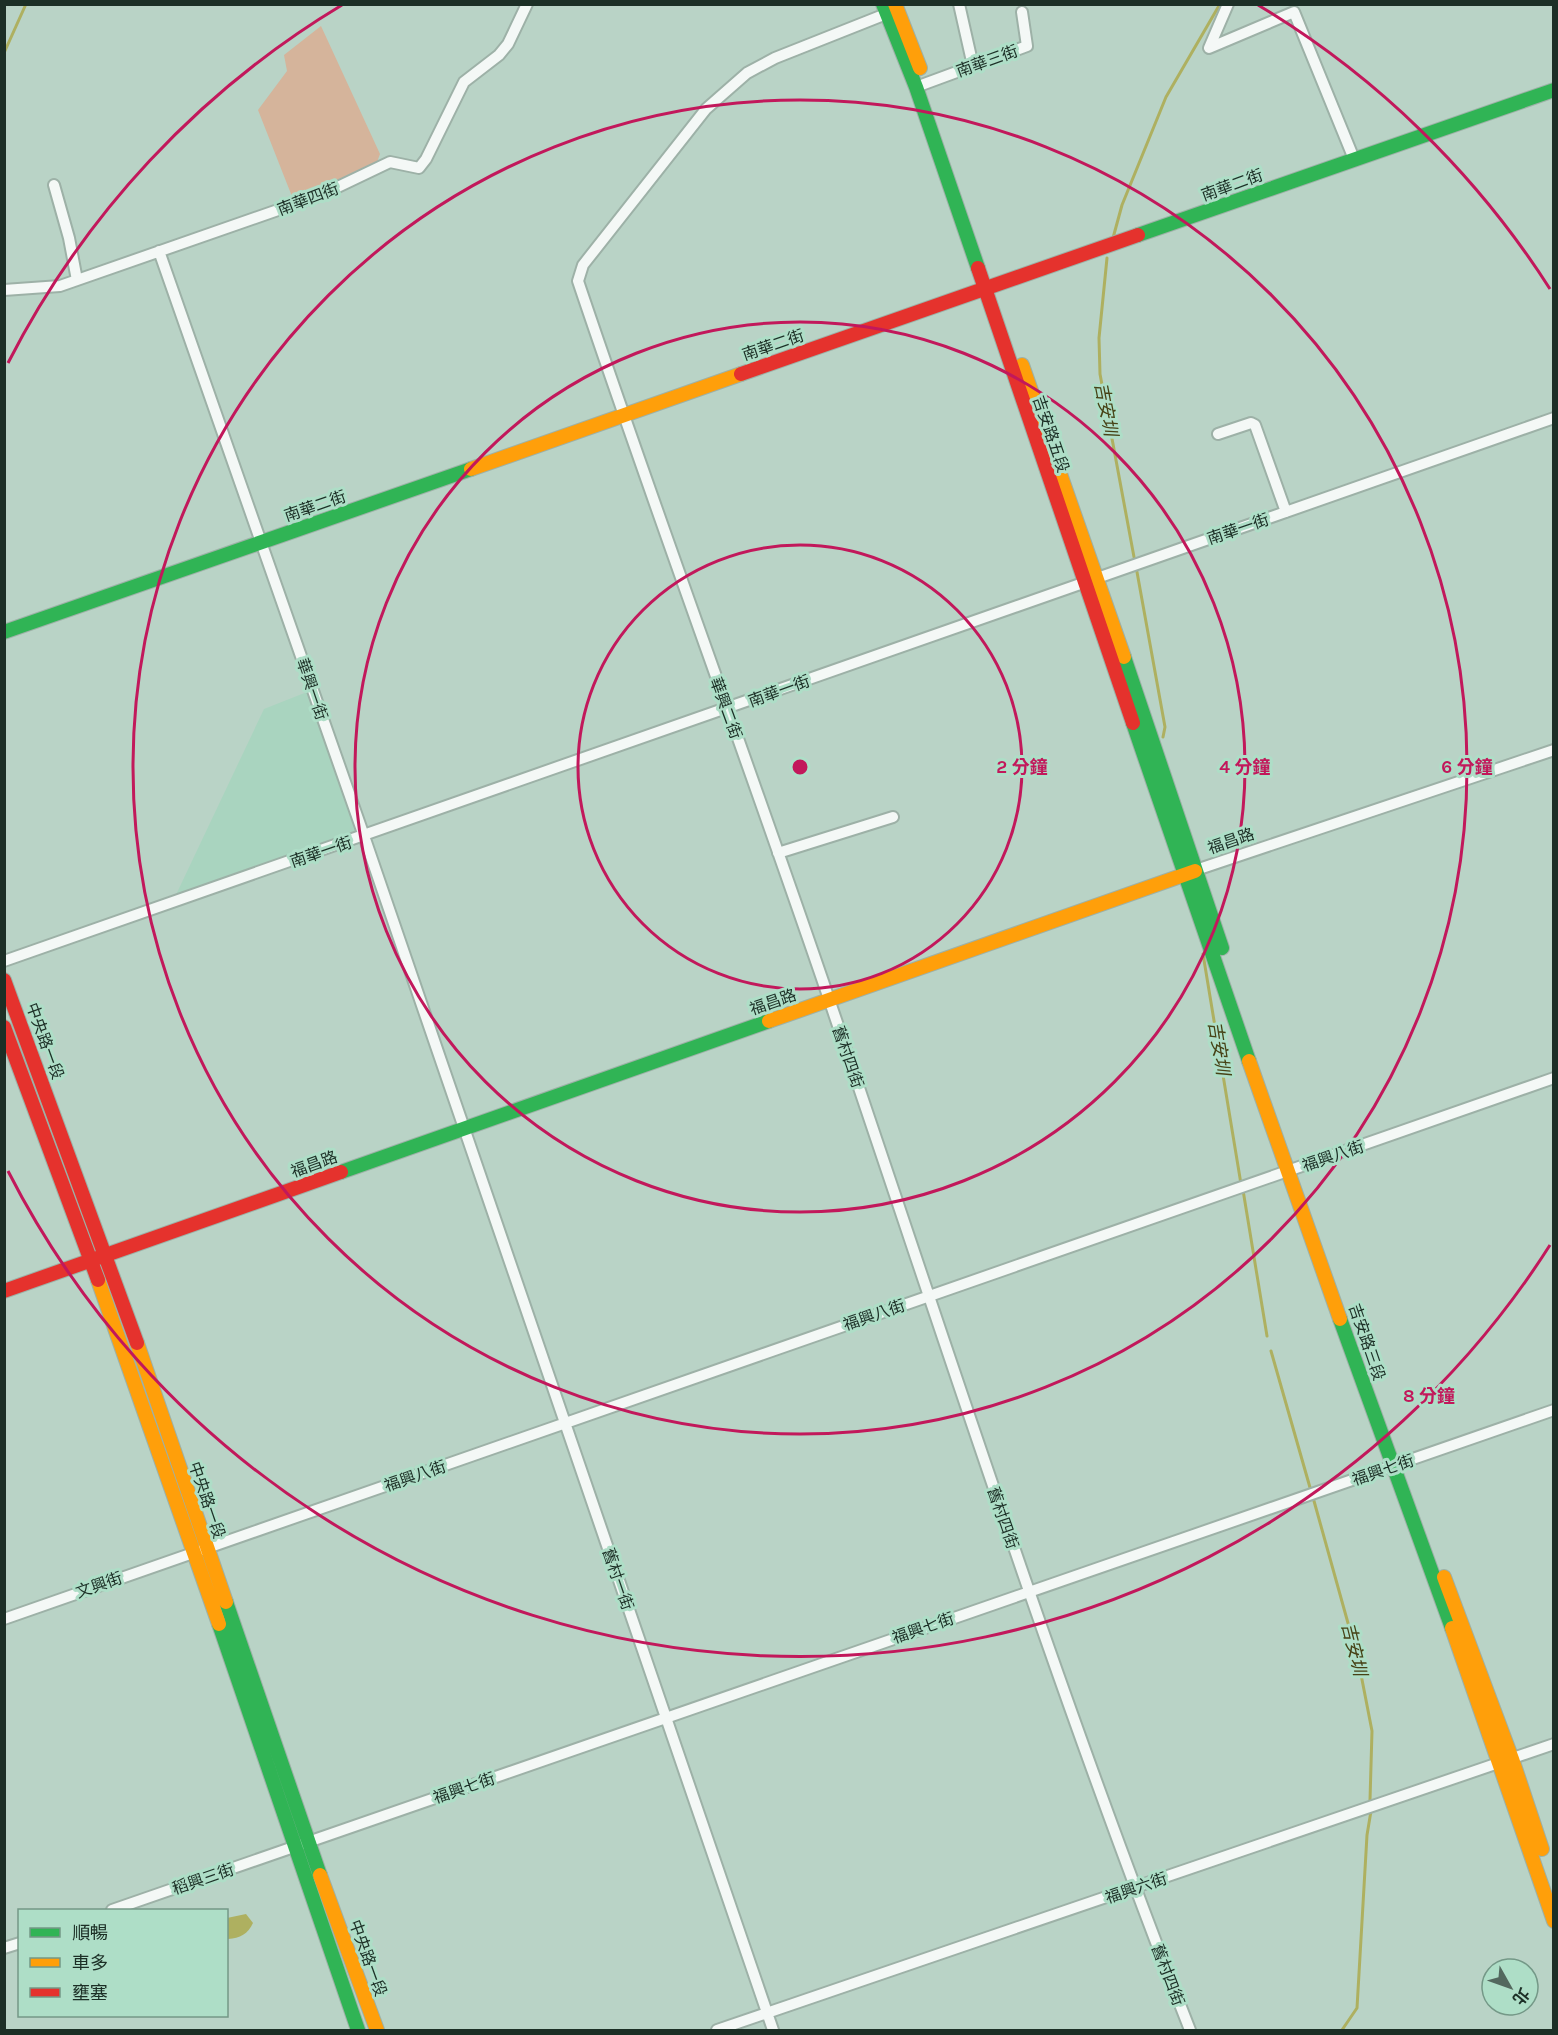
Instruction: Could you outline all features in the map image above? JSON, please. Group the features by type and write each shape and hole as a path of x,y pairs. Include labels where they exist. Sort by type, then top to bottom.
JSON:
{"street":[{"name":"南華四街","path":"4,290 60,286 321,195 390,162 419,168 426,159 465,82 499,55 508,44 527,4"},
{"path":"959,4 973,66"},
{"path":"1228,4 1209,48 1294,12 1354,159"},
{"name":"吉安路五段","path":"890,8 921,86 990,289 1084,583 1191,873"},
{"name":"華興二街","path":"829,1000 578,281 583,265 706,109 747,73 775,58 890,8"},
{"name":"南華三街","path":"921,86 1027,46 1022,12"},
{"name":"南華二街","path":"4,632 1554,90"},
{"path":"54,185 77,280"},
{"name":"華興一街","path":"159,251 464,1127"},
{"name":"吉安路五段","path":"990,289 1097,577 1191,873"},
{"name":"南華一街","path":"4,962 1554,418"},
{"path":"1218,434 1251,423 1255,425 1286,512"},
{"name":"福昌路","path":"4,1291 108,1257 464,1127 1191,873 1554,750"},
{"path":"778,853 893,817"},
{"name":"吉安路三段","path":"1191,873 1343,1322 1554,1886"},
{"name":"中央路一段","path":"4,980 108,1257 293,1847 358,2031"},
{"name":"舊村四街","path":"829,1000 1028,1592 1134,1888 1190,2031"},
{"name":"中央路一段","path":"4,1027 377,2031"},
{"name":"福興八街","path":"200,1551 1554,1078"},
{"name":"舊村一街","path":"464,1127 563,1423 773,2031"},
{"name":"福興七街","path":"293,1847 1554,1410"},
{"name":"文興街","path":"4,1619 200,1551"},
{"name":"福興六街","path":"717,2031 1554,1744"},
{"name":"吉安路三段","path":"1506,1760 1554,1921"},
{"name":"稻興三街","path":"118,1909 293,1847"}],"shaded area":[{"path":"321,26 380,154 376,165 293,199 258,110 287,71 284,55"},
{"path":"307,692 358,835 174,899 264,709"},
{"path":"246,1914 253,1923 243,1935 228,1939 228,1918"}],"waterway":[{"path":"4,53 26,4"},
{"name":"吉安圳","path":"1113,238 1122,205 1166,97 1220,4"},
{"name":"吉安圳","path":"1107,258 1099,338 1100,374 1134,557"},
{"name":"吉安圳","path":"1137,572 1165,727 1163,737"},
{"name":"吉安圳","path":"1203,954 1241,1184"},
{"name":"吉安圳","path":"1243,1190 1267,1336"},
{"name":"吉安圳","path":"1271,1351 1311,1491"},
{"name":"吉安圳","path":"1314,1501 1358,1659 1372,1731 1370,1800"},
{"name":"吉安圳","path":"1342,2030 1357,2008 1367,1835 1371,1811"}],"traffic: fast":[{"path":"883,4 916,87 978,268"},
{"path":"1138,235 1554,90"},
{"path":"4,632 471,469"},
{"path":"1124,657 1222,948"},
{"path":"1133,723 1249,1061"},
{"path":"341,1172 769,1021"},
{"path":"1340,1319 1452,1628"},
{"path":"226,1602 320,1875"},
{"path":"219,1624 358,2030"}],"traffic: slow":[{"path":"895,4 920,68"},
{"path":"1022,365 1124,657"},
{"path":"471,469 741,374"},
{"path":"769,1021 1195,871"},
{"path":"1249,1061 1340,1319"},
{"path":"98,1280 219,1624"},
{"path":"137,1343 226,1602"},
{"path":"1444,1577 1512,1759 1542,1849"},
{"path":"1452,1628 1554,1921"},
{"path":"320,1875 377,2030"}],"traffic: jam":[{"path":"741,374 1138,235"},
{"path":"978,268 1133,723"},
{"path":"4,980 137,1343"},
{"path":"4,1027 98,1280"},
{"path":"4,1291 341,1172"}]}
